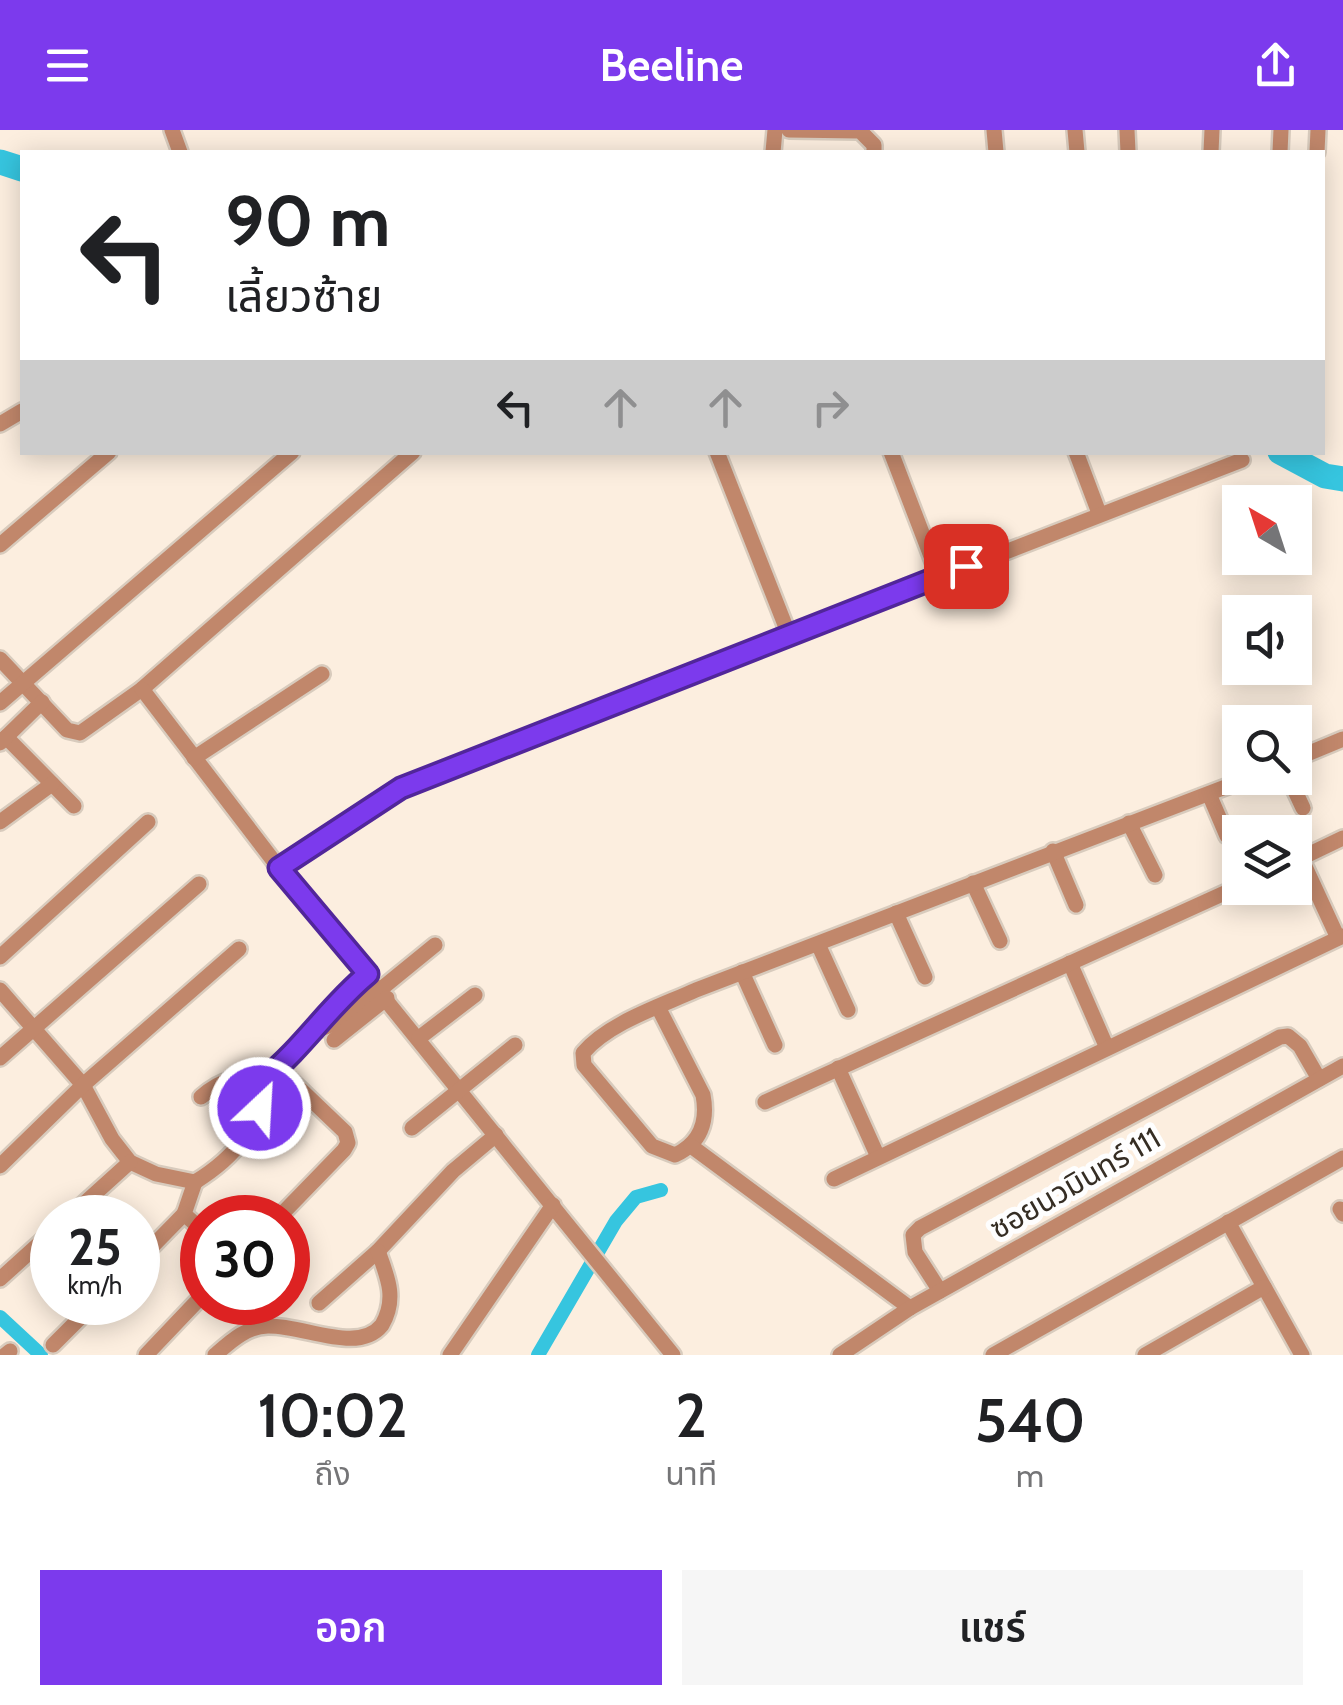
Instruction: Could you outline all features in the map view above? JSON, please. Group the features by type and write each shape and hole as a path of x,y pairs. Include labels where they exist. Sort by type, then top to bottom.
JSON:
{"street":[{"path":"789,130 860,131 874,150"},
{"path":"0,546 106,455"},
{"path":"0,703 289,455"},
{"path":"0,659 67,730 80,733 142,689 410,455"},
{"path":"718,455 789,635"},
{"path":"892,455 939,577"},
{"path":"1077,455 1100,514"},
{"path":"279,868 401,788 1242,460"},
{"path":"194,758 322,674"},
{"path":"142,689 279,868 553,1205 665,1352"},
{"path":"42,702 3,740 74,806"},
{"path":"1312,752 1343,739"},
{"path":"0,822 52,784"},
{"path":"658,1007 703,1095 706,1121 691,1146 676,1155 652,1146 582,1058 595,1042 658,1007 742,972 1222,789"},
{"path":"1209,794 1222,824"},
{"path":"1296,795 1302,808"},
{"path":"0,957 148,822"},
{"path":"1129,823 1155,875"},
{"path":"1312,852 1343,838"},
{"path":"1053,851 1076,905"},
{"path":"974,883 1000,941"},
{"path":"0,1058 199,884"},
{"path":"834,1179 1341,937 1312,884"},
{"path":"765,1102 1222,894"},
{"path":"896,913 924,977"},
{"path":"818,944 848,1010"},
{"path":"334,1040 435,945"},
{"path":"0,1166 83,1085 239,949"},
{"path":"1070,963 1107,1048"},
{"path":"742,972 775,1045"},
{"path":"191,1195 195,1182 240,1148 252,1130 264,1079 318,1030 332,1006 368,974"},
{"path":"0,990 83,1085 112,1140 130,1162 156,1174 195,1182"},
{"path":"318,1030 342,1020 383,993"},
{"path":"419,1038 475,995"},
{"path":"940,1291 912,1244 920,1228 1280,1037 1288,1036 1300,1046 1319,1079"},
{"path":"412,1128 515,1044"},
{"name":"ซอยนวมินทร์ 111","path":"840,1355 910,1308 1343,1066"},
{"path":"278,1068 345,1132 348,1143 299,1195"},
{"path":"838,1068 878,1156"},
{"path":"201,1096 232,1077 264,1079"},
{"path":"319,1302 378,1251 436,1186 496,1135"},
{"path":"691,1146 910,1308"},
{"path":"992,1355 1343,1158"},
{"path":"93,1195 130,1162"},
{"path":"450,1355 553,1205"},
{"path":"160,1239 180,1218"},
{"path":"1228,1222 1300,1354"},
{"path":"214,1355 235,1338 267,1326 355,1346 378,1332 391,1299 378,1251"},
{"path":"0,1279 30,1252"},
{"path":"1145,1355 1264,1287"},
{"path":"146,1355 180,1319"},
{"path":"53,1345 73,1325"},
{"path":"317,1355 328,1341"}],"waterway":[{"path":"0,162 20,168"},
{"path":"1286,455 1325,476 1343,479"},
{"path":"538,1355 616,1221 636,1197 661,1190"},
{"path":"0,1317 41,1355"}],"route":[{"path":"260,1108 264,1079 318,1030 340,997 368,974 279,868 360,811 401,788 966,566"}]}
